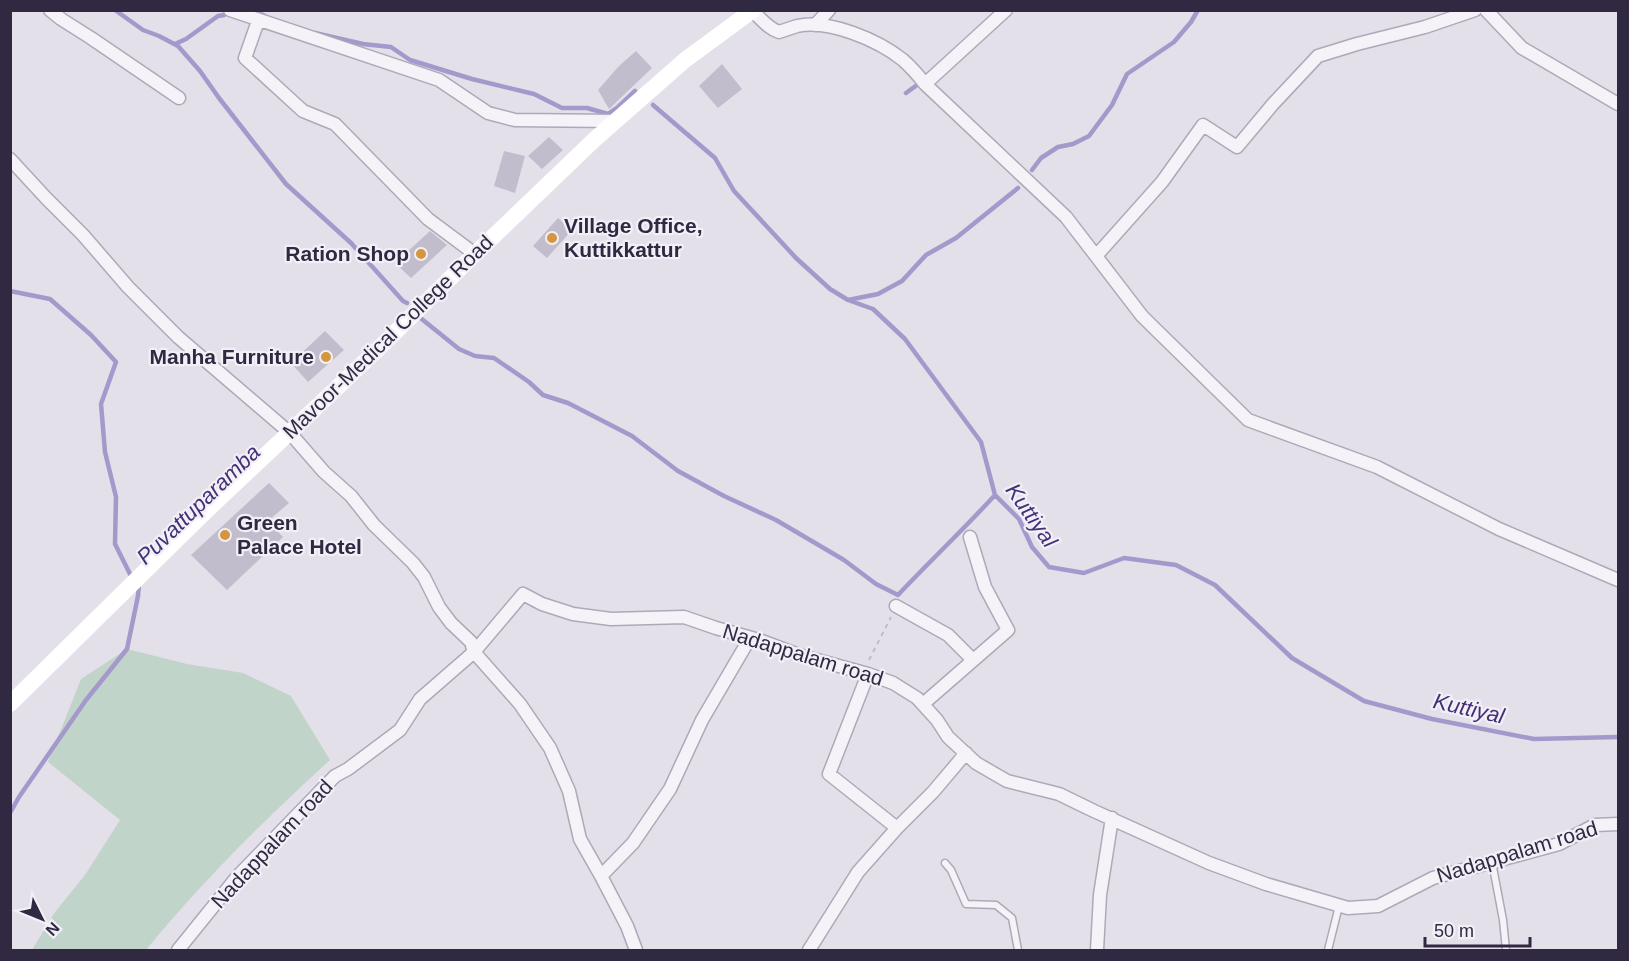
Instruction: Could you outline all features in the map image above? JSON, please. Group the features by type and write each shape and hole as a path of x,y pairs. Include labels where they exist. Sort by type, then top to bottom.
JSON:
{"main road":[{"name":"Mavoor-Medical College Road","path":"10,704 203,514 594,140 685,60 752,11"}],"street":[{"path":"50,10 179,98"},
{"path":"230,10 439,80 488,113 515,120 616,121"},
{"path":"815,25 828,10"},
{"path":"925,84 1006,10"},
{"path":"1096,256 1162,182 1203,125 1237,147 1318,56 1425,27 1475,10"},
{"path":"1486,10 1522,48 1618,104"},
{"path":"752,11 770,29 779,32 798,26 836,27 890,51 912,69 925,84 1066,217 1142,316 1248,420 1377,467 1499,528 1618,580"},
{"path":"258,21 245,58 303,111 335,124 428,219 475,254"},
{"path":"10,159 128,287 178,337 290,433 324,472 351,496 380,531 413,563 424,577 439,608 471,642 474,652 520,704 550,748 569,791 580,839 627,926 636,951"},
{"path":"922,704 1008,630 985,587 970,537"},
{"name":"Nadappalam road","path":"178,951 237,877 335,776 400,730 420,699 474,652 523,594 542,604 573,614 610,619 684,617 893,683 917,698 937,720 948,737 976,763 1007,781 1059,794 1209,863 1266,884 1348,908 1378,906 1433,878 1559,844 1595,825 1618,825"},
{"path":"896,606 948,635 973,660"},
{"path":"601,876 633,843 670,789 702,720 750,638"},
{"path":"866,673 829,774 897,828"},
{"path":"809,951 858,872 966,753"},
{"path":"1097,951 1100,895 1112,818"}],"lane":[{"path":"1492,862 1503,920 1506,951"},
{"path":"945,863 951,870 966,904 996,905 1012,918 1018,951"},
{"path":"1328,951 1339,905"}],"path":[{"path":"866,673 896,606"}],"green space":[{"path":"127,649 187,664 243,673 291,696 330,760 234,852 146,950 32,950 55,912 85,875 120,820 48,762 81,679"}],"building":[{"path":"636,51 652,68 609,109 598,90"},
{"path":"722,64 742,89 718,108 699,86"},
{"path":"549,137 563,150 542,169 528,156"},
{"path":"504,151 525,156 515,193 494,186"},
{"name":"Village Office, Kuttikkattur","path":"558,218 572,230 547,258 533,246"},
{"name":"Ration Shop","path":"430,231 447,245 411,278 395,263"},
{"path":"325,331 344,350 308,382 291,363"},
{"path":"269,483 289,503 268,521 283,537 227,590 191,555"}],"waterway":[{"name":"Puvattuparamba","path":"115,10 143,30 178,46 200,71 286,184 351,243 407,303"},
{"path":"253,10 265,16"},
{"path":"1032,170 1041,158 1058,147 1073,144 1089,136 1112,105 1127,74 1174,42 1198,10"},
{"path":"175,44 186,39 218,16 224,15"},
{"path":"315,33 363,44 391,47 410,60 472,79 534,94 562,108 587,108 608,114 635,91"},
{"path":"906,93 917,85"},
{"name":"Kuttiyal","path":"653,105 715,158 734,191 796,258 830,289 848,300 873,309 905,339 981,442 995,495 1019,519 1032,547 1049,567 1084,573 1124,558 1176,565 1215,585 1292,658 1364,701 1432,719 1534,739 1618,737"},
{"path":"848,300 878,294 902,281 926,255 956,238 1018,188"},
{"path":"10,291 50,299 91,335 116,362 101,404 105,452 116,497 115,544 133,580"},
{"path":"418,316 459,349 475,356 494,358 529,382 543,395 568,403 632,436 678,471 776,520 844,560 876,584 898,595 995,495"},
{"name":"Puvattuparamba","path":"10,813 86,700 127,649 139,584"}],"place":[{"name":"Village Office, Kuttikkattur","path":"552,238"},
{"name":"Ration Shop","path":"421,254"},
{"name":"Manha Furniture","path":"326,357"},
{"name":"Green Palace Hotel","path":"225,535"}]}
